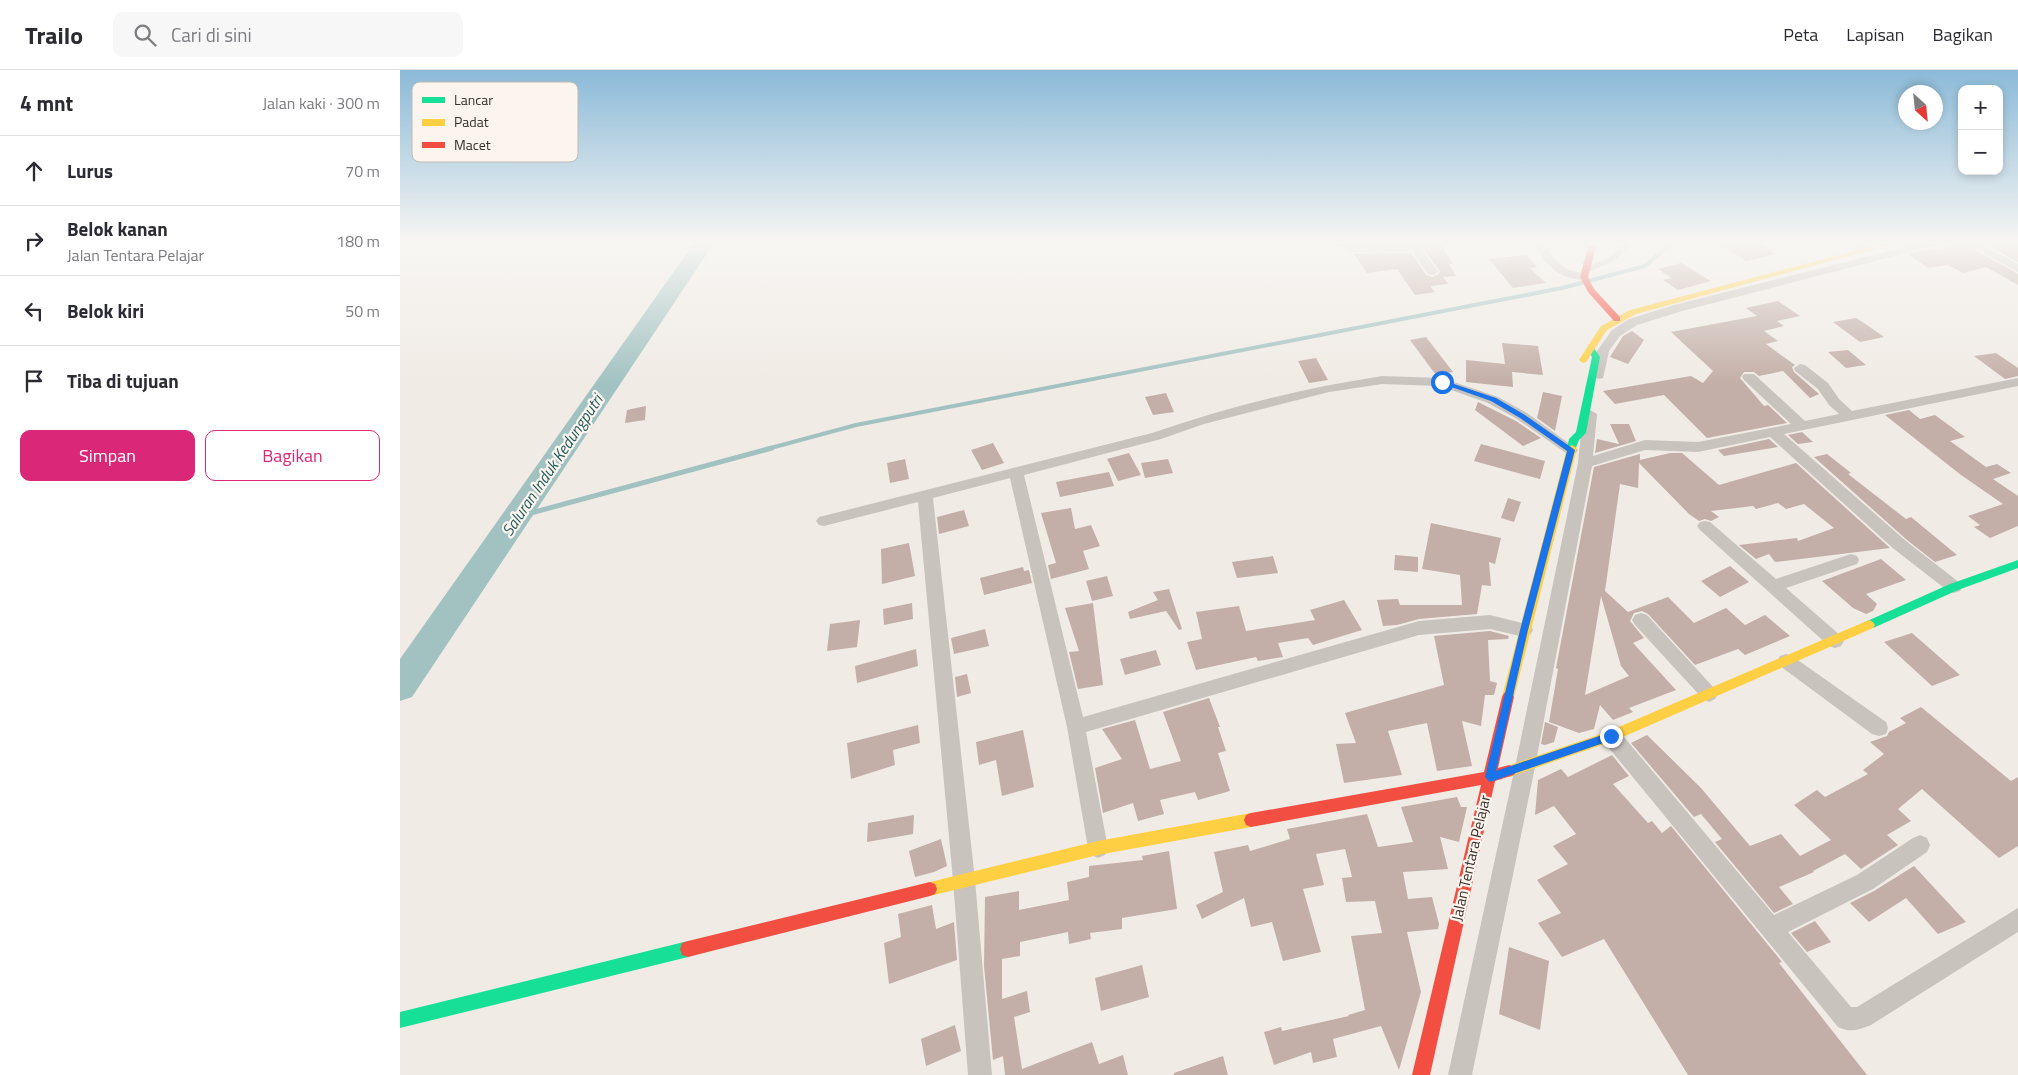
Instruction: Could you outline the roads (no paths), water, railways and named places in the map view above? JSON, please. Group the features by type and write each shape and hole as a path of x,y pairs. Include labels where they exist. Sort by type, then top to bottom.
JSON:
{"main road":[{"path":"1591,290 1617,319"},
{"path":"1580,374 1584,355 1591,350 1600,331 1617,319 1646,307 1712,290"},
{"name":"Jalan Tentara Pelajar","path":"1421,1075 1524,630 1571,440 1581,433 1596,357 1591,350"},
{"path":"400,1020 1098,848 1490,777 1525,767 1611,736 1834,641 1954,587 2018,564"}],"street":[{"path":"1460,1075 1525,767 1585,463 1590,415 1603,351 1616,333 1633,322 1749,290"},
{"path":"1800,368 1824,386 1834,402 1850,417"},
{"path":"1749,377 1802,426"},
{"path":"824,521 1016,473 1329,388 1382,380 1442,382 1493,400 1571,440"},
{"path":"1585,463 1645,445 1669,448 1698,447 2018,382"},
{"path":"1774,433 1900,545 1954,587"},
{"path":"1016,473 1076,727 1098,848"},
{"path":"925,495 964,880 980,1075"},
{"path":"1705,526 1834,641"},
{"path":"1773,586 1851,560"},
{"path":"1641,620 1709,694"},
{"path":"1076,727 1419,628 1490,622 1524,630"},
{"path":"1786,661 1879,728"},
{"path":"1611,736 1846,1019 1857,1019 2018,918"},
{"path":"1772,928 1865,882 1920,845"}],"waterway":[{"name":"Saluran Induk Kedungputri","path":"400,687 672,290"},
{"path":"767,449 856,425 1552,290"},
{"path":"516,517 772,448"}]}
